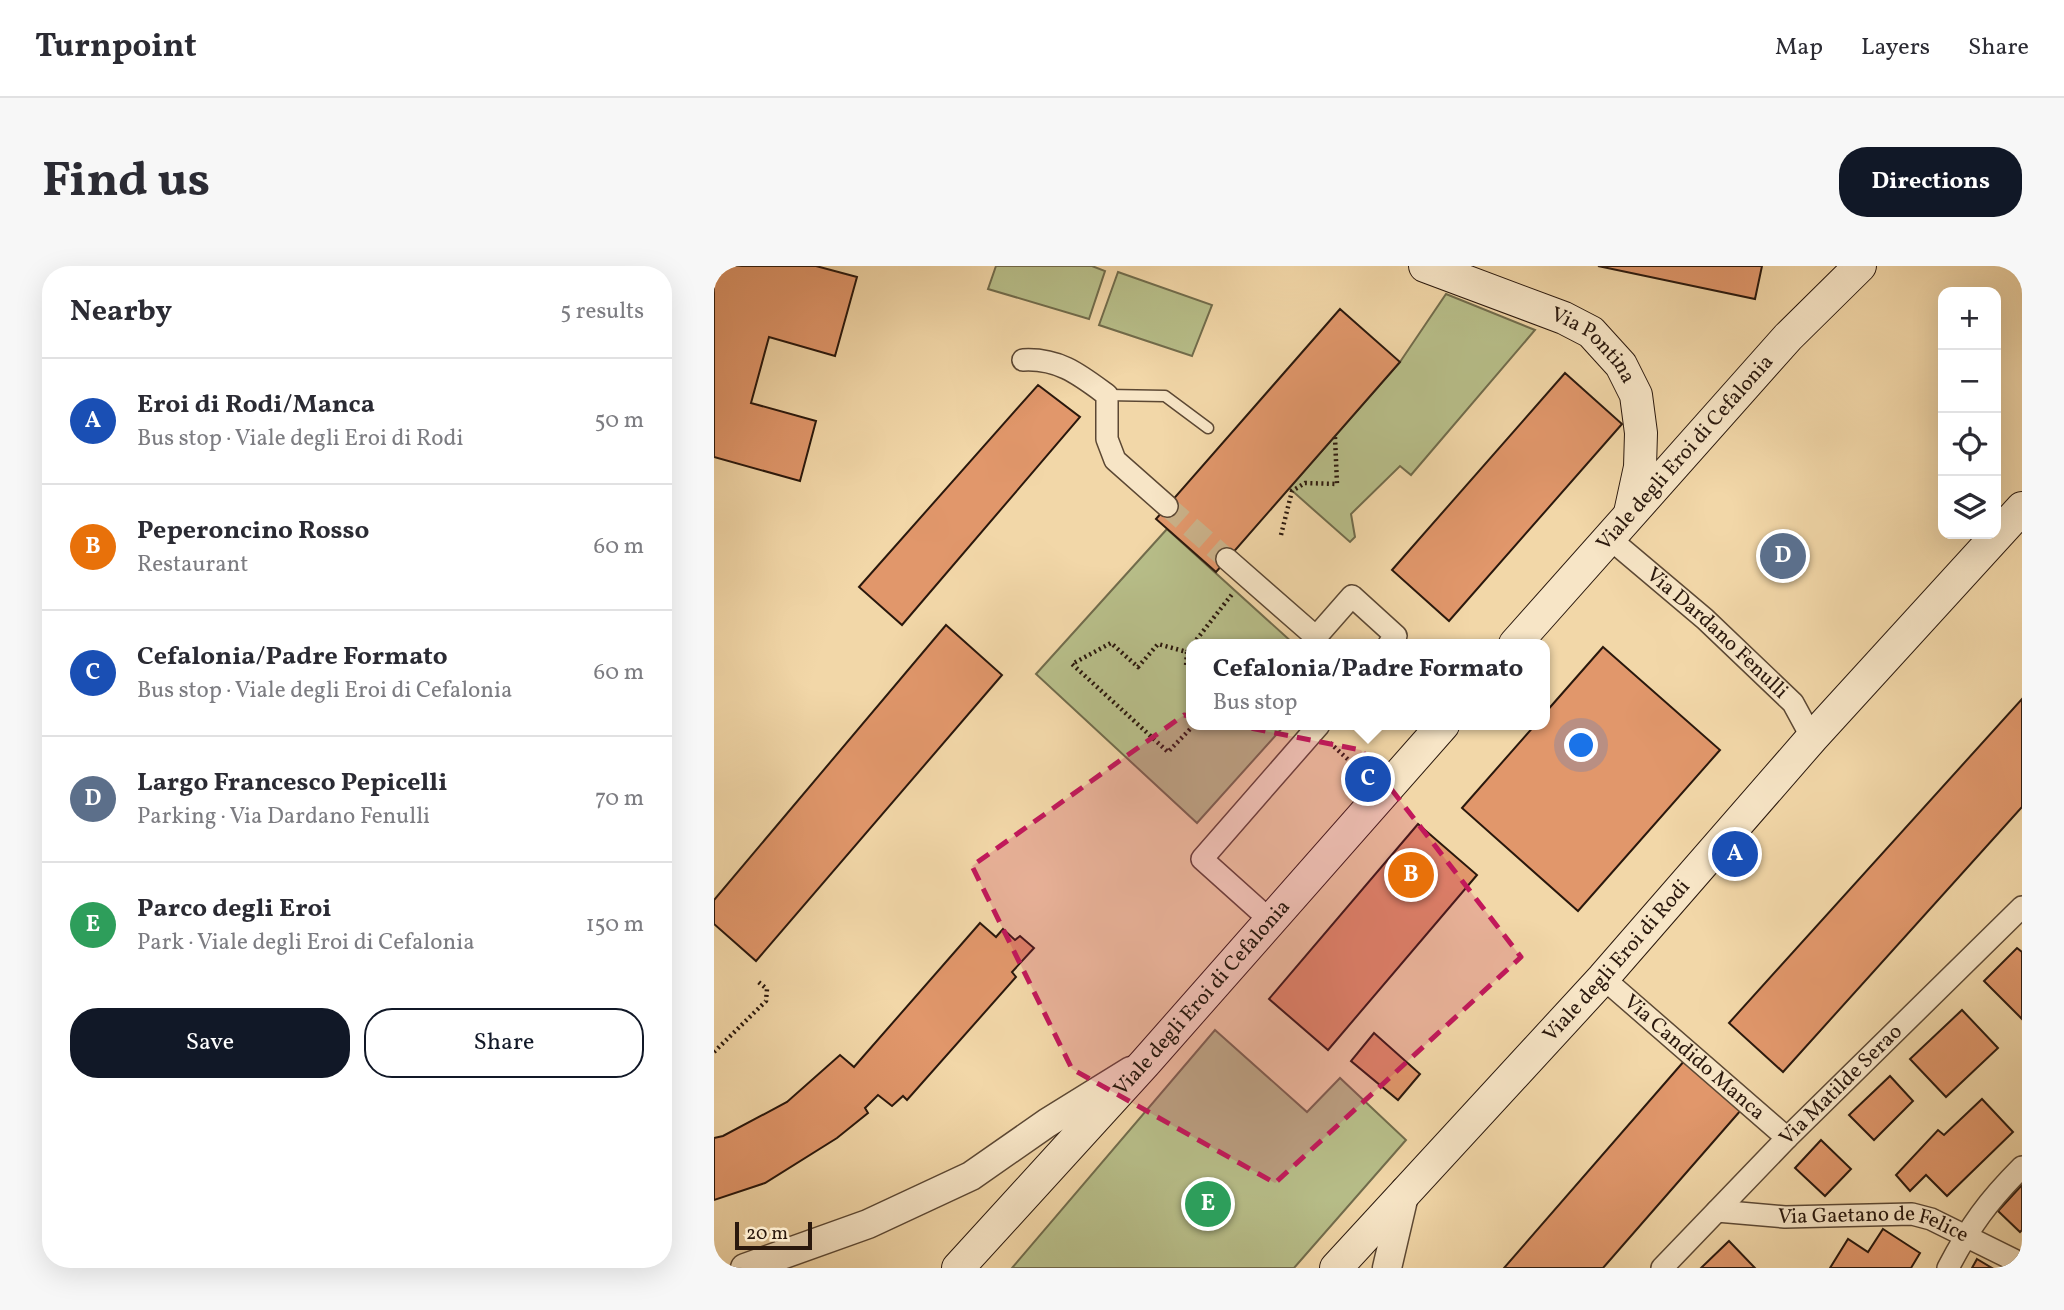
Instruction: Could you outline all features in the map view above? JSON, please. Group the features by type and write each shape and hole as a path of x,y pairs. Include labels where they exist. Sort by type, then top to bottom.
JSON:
{"main road":[{"name":"Via Pontina","path":"1424,266 1564,318 1591,332 1621,365 1636,395 1641,433 1640,467 1630,514"},
{"name":"Viale degli Eroi di Cefalonia","path":"1519,639 1788,337 1860,266"},
{"name":"Viale degli Eroi di Rodi","path":"1336,1268 1603,978 1812,738 2022,508"},
{"name":"Viale degli Eroi di Cefalonia","path":"958,1268 975,1255 1439,730"}],"street":[{"path":"1023,360 1034,360 1073,370 1107,395 1107,439 1115,460 1167,506"},
{"path":"1990,542 2022,521"},
{"name":"Via Dardano Fenulli","path":"1609,538 1705,619 1793,703 1812,738"},
{"path":"1227,559 1316,637 1352,596 1396,636 1393,639"},
{"path":"1270,920 1202,859 1314,730"},
{"name":"Via Matilde Serao","path":"1662,1268 1787,1138 2022,907"},
{"name":"Via Candido Manca","path":"1603,978 1787,1138"},
{"path":"745,1268 868,1223 971,1176 1047,1123 1145,1063"},
{"path":"1948,1268 1965,1235 1986,1205 2022,1167"},
{"path":"1387,1268 1405,1191"},
{"name":"Via Gaetano de Felice","path":"1717,1211 1785,1217 1906,1213 1928,1217 2022,1264"}],"lane":[{"path":"1107,395 1165,396 1208,428"}],"path":[{"path":"1281,535 1292,491 1306,483 1337,484 1335,437"},
{"path":"1197,639 1246,576"},
{"path":"1186,652 1158,644 1138,667 1111,643 1072,664 1168,752 1189,730"},
{"path":"1320,730 1384,792"},
{"path":"714,1052 766,1001 767,989 757,981"}],"highlighted area":[{"path":"1184,715 1361,750 1521,957 1275,1183 1072,1069 972,866"}],"green space":[{"path":"996,266 1092,266 1105,271 1089,319 988,289"},
{"path":"1118,272 1212,305 1192,356 1099,325"},
{"path":"1446,294 1535,330 1411,475 1400,466 1351,514 1355,537 1350,542 1289,488 1400,362"},
{"path":"1167,529 1288,639 1186,639 1186,730 1281,730 1197,823 1036,674"},
{"path":"1215,1030 1307,1112 1340,1078 1406,1140 1294,1268 1012,1268"}],"building":[{"path":"714,266 816,266 857,277 835,356 769,337 751,403 816,421 800,481 714,457"},
{"path":"1598,266 1762,266 1755,299"},
{"path":"1340,309 1400,362 1216,572 1156,519"},
{"path":"1565,373 1622,424 1449,621 1392,570"},
{"path":"1038,385 1080,417 902,625 859,587"},
{"path":"946,625 1002,675 756,961 714,924 714,900"},
{"path":"1603,647 1720,750 1578,911 1462,808 1531,730 1550,730 1550,707"},
{"path":"2022,699 2022,807 1783,1072 1729,1023"},
{"path":"1418,824 1477,875 1328,1050 1269,999"},
{"path":"980,923 996,937 1003,929 1015,940 1020,936 1034,948 1012,972 1016,977 907,1100 903,1096 892,1106 878,1095 865,1108 868,1113 837,1138 765,1183 714,1200 714,1138 723,1136 787,1102 840,1055 854,1067"},
{"path":"2017,948 2022,952 2022,1019 1984,981"},
{"path":"1962,1010 1998,1048 1946,1097 1910,1059"},
{"path":"1374,1033 1420,1074 1398,1100 1351,1061"},
{"path":"1685,1060 1741,1110 1603,1268 1504,1268"},
{"path":"1890,1076 1913,1101 1874,1140 1849,1115"},
{"path":"1982,1099 2013,1132 1947,1196 1926,1175 1910,1191 1896,1175 1938,1130 1944,1135"},
{"path":"1821,1140 1851,1169 1825,1196 1795,1168"},
{"path":"2022,1185 2022,1230 2020,1232 1998,1211"},
{"path":"1883,1229 1920,1253 1911,1268 1830,1268 1848,1239 1868,1252"},
{"path":"1729,1241 1755,1268 1701,1268"},
{"path":"1977,1259 1992,1268 1972,1268"}],"tunnel":[{"path":"1167,506 1227,559"}],"place":[{"name":"Largo Francesco Pepicelli","path":"1783,556"},
{"name":"Cefalonia/Padre Formato","path":"1368,779"},
{"name":"Eroi di Rodi/Manca","path":"1735,854"},
{"name":"Peperoncino Rosso","path":"1411,875"},
{"name":"Parco degli Eroi","path":"1208,1204"}]}
